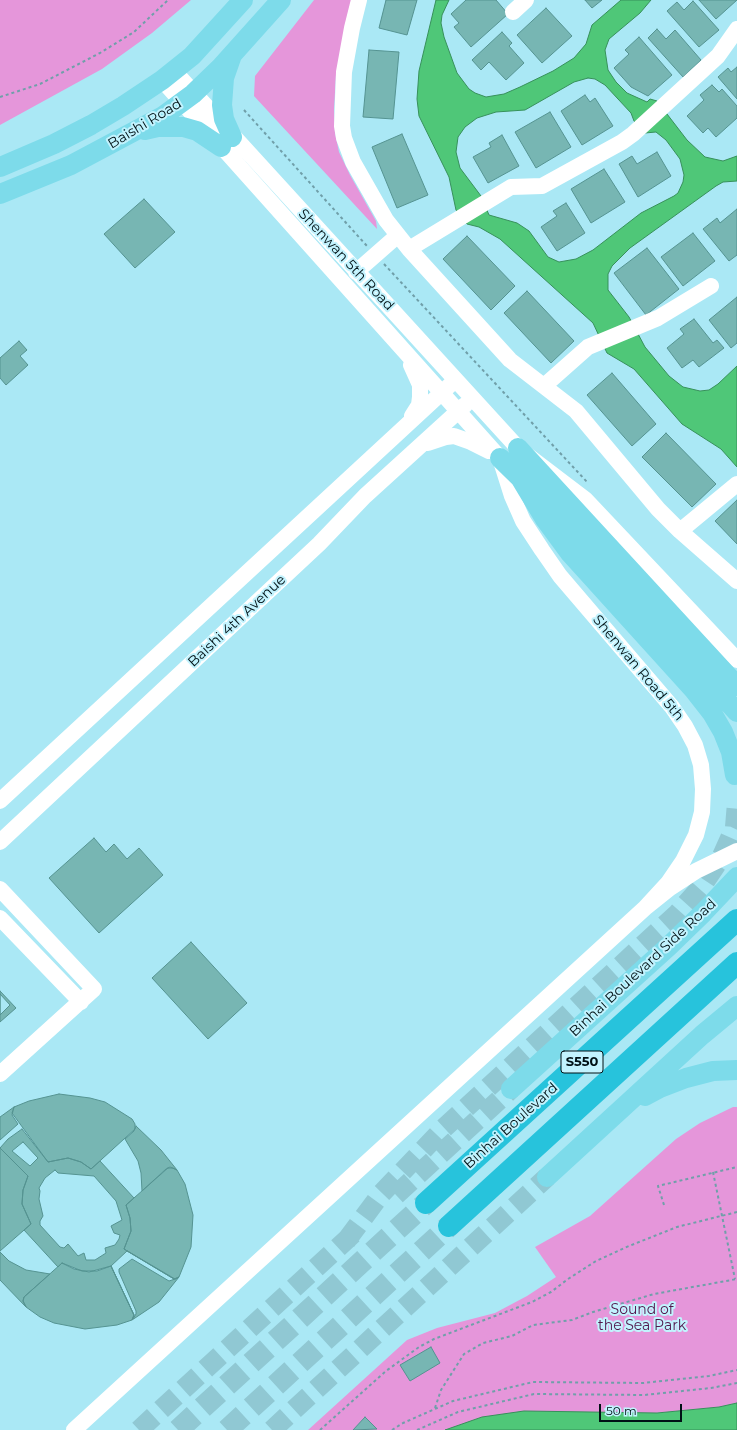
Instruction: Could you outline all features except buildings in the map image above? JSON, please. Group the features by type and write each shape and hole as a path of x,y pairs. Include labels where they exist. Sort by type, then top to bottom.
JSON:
{"highway":[{"name":"Binhai Boulevard","path":"426,1203 737,920"},
{"name":"S550","path":"449,1226 737,963"}],"main road":[{"name":"Baishi Road","path":"0,167 54,144 91,124 123,106 168,76 192,56 242,0"},
{"name":"Baishi Road","path":"0,194 71,165 163,116 187,98 231,57 281,0"},
{"path":"133,133 158,127 183,127 226,142 222,105 224,78 231,57"},
{"path":"518,448 589,537 737,712"},
{"path":"500,458 521,479 589,537 737,686"},
{"path":"521,479 545,519 563,544 694,690 712,713 723,732 731,752 735,775"},
{"name":"Binhai Boulevard Side Road","path":"511,1089 669,946 737,877"},
{"path":"547,1177 702,1035 737,1006"},
{"path":"613,1117 635,1101 660,1088 686,1078 713,1071 737,1070"}],"street":[{"path":"359,0 344,72 341,111 344,138 353,162 386,220 397,236 515,365 576,411 642,491 680,531 737,581"},
{"path":"513,12 526,0"},
{"path":"409,249 441,228 511,187 542,186 633,134 718,56 737,29"},
{"name":"Shenwan 5th Road","path":"168,76 403,350 500,458"},
{"name":"Shenwan 5th Road","path":"226,142 356,272 518,448"},
{"path":"356,272 397,236"},
{"path":"544,386 588,347 658,318 711,286"},
{"path":"403,350 416,374 420,385 420,397 415,412 404,426"},
{"name":"Baishi 4th Avenue","path":"0,801 404,426 456,380"},
{"name":"Baishi 4th Avenue","path":"0,842 419,447 473,399"},
{"path":"419,447 437,439 454,436 470,442 500,458"},
{"path":"518,448 585,499 737,660"},
{"name":"Shenwan Road 5th","path":"500,458 512,496 523,520 542,550 560,576 672,707 695,746 701,765 703,790 702,812 696,835 676,872 645,908"},
{"path":"680,531 734,486"},
{"path":"74,1430 645,908 670,888 696,871 737,851"},
{"path":"0,888 94,989 0,1074"},
{"path":"0,918 80,1002"}],"path":[{"path":"0,97 40,84 100,53 134,32 168,0"},
{"path":"244,110 591,487"},
{"path":"664,1205 658,1186 737,1167"},
{"path":"435,1409 441,1390 464,1354 483,1343 512,1336 534,1325 572,1320 593,1312 654,1294 736,1279 713,1172"},
{"path":"320,1430 386,1371 434,1339 532,1302 551,1292 596,1261 629,1246 677,1227 737,1212"},
{"path":"392,1430 403,1422 453,1401 533,1382 643,1383 709,1376 737,1370"},
{"path":"417,1430 458,1412 534,1394 644,1395 711,1388 737,1383"}],"green space":[{"path":"0,0 191,0 152,33 102,69 0,125"},
{"path":"314,0 352,0 336,75 334,109 335,133 339,152 376,221 377,229 254,96 255,76"},
{"name":"Sound of the Sea Park","path":"733,1107 737,1107 737,1403 719,1407 657,1413 592,1414 454,1427 445,1430 308,1430 407,1340 437,1328 495,1313 527,1296 556,1277 535,1247 590,1216 676,1139 700,1123"}],"shaded area":[{"path":"436,0 449,0 442,15 441,23 444,37 457,73 469,89 486,97 504,94 520,87 553,71 574,58 586,44 592,25 621,0 651,0 640,13 609,39 605,50 608,70 616,82 627,93 647,102 650,99 657,101 687,140 705,157 723,161 737,156 737,181 723,182 716,186 630,248 612,266 608,274 608,290 629,317 645,347 669,376 683,387 700,391 709,390 718,384 737,366 737,467 721,449 682,424 634,369 607,353 593,323 500,239 479,227 467,224 456,210 449,177 419,116 417,99 419,71","holes":["588,78 595,79 605,85 631,113 634,121 645,133 656,132 666,140 680,159 684,175 683,182 678,193 641,213 593,250 576,259 559,262 548,257 529,231 517,223 489,215 481,196 460,168 456,152 458,137 465,127 477,118 496,112 525,110 574,82"]},
{"path":"737,1403 737,1430 445,1430 482,1417 524,1411 657,1413 719,1407"}],"tunnel":[{"path":"346,1241 381,1194 444,1128 678,913 702,886 722,856 735,827 737,803"},
{"path":"396,1195 511,1089"},
{"path":"272,1430 547,1177"},
{"path":"178,1430 426,1203"},
{"path":"227,1430 449,1226"},
{"path":"139,1430 356,1231"}]}
